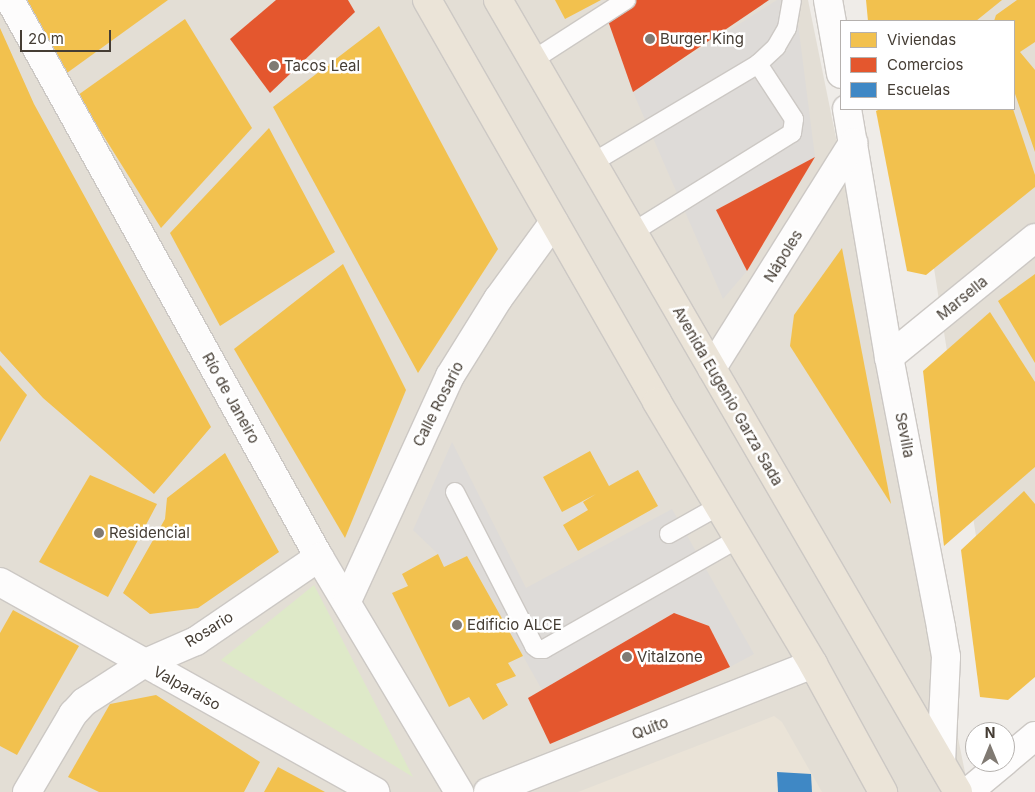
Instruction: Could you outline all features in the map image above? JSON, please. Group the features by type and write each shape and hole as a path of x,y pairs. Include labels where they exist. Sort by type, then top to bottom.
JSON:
{"highway":[{"path":"427,0 738,539 813,664 883,792"},
{"name":"Avenida Eugenio Garza Sada","path":"498,0 958,792"}],"street":[{"name":"Río de Janeiro","path":"10,0 319,557 347,600 459,792"},
{"path":"828,0 840,68"},
{"name":"Sevilla","path":"847,110 889,357 936,592 946,657 942,762"},
{"name":"Nápoles","path":"712,368 853,143"},
{"name":"Calle Rosario","path":"347,600 450,376 498,299 554,222"},
{"name":"Marsella","path":"889,357 1035,238"},
{"name":"Rosario","path":"27,792 73,714 97,693 143,664 202,637 319,557"},
{"name":"Valparaíso","path":"0,582 143,664 375,792"},
{"name":"Quito","path":"488,792 813,664"},
{"path":"1015,752 1035,736"},
{"path":"968,792 991,772"}],"lane":[{"path":"532,60 626,0"},
{"path":"592,163 758,64 776,47 787,28 792,0"},
{"path":"633,232 789,137 792,133 794,119 758,64"},
{"path":"454,492 534,646 538,649 544,649 738,539"},
{"path":"670,534 719,506"}],"shaded area":[{"path":"0,0 808,0 969,792 0,792"},
{"path":"777,0 795,0 815,157 716,210 747,271 723,299 633,92"},
{"path":"892,0 1035,0 1035,668 995,657 909,110 1015,110 1015,20 895,20"},
{"path":"452,442 526,588 672,509 754,654 730,667 709,626 674,613 542,690 467,556 444,567 438,554 413,530"},
{"path":"774,716 782,722 822,792 578,792"}],"green space":[{"path":"314,585 413,777 221,660"}],"building: Viviendas":[{"path":"20,0 168,0 60,78"},
{"path":"555,0 601,0 565,19"},
{"path":"866,0 1002,0 977,20 868,20"},
{"path":"1017,0 1035,0 1035,42 1020,52 1035,70 1035,152 1015,94 1015,20 994,20 996,15"},
{"path":"185,19 252,128 161,228 78,95"},
{"path":"379,26 498,249 418,373 273,107"},
{"path":"0,28 34,104 211,427 154,494 43,398 0,351"},
{"path":"1013,110 1035,175 1035,187 926,275 907,271 876,111"},
{"path":"269,128 335,252 220,326 170,233"},
{"path":"842,248 891,504 790,346 794,315"},
{"path":"343,264 406,390 345,538 234,349"},
{"path":"1035,274 1035,363 998,301"},
{"path":"990,312 1035,382 1035,467 944,546 923,371"},
{"path":"0,365 27,395 0,442"},
{"path":"590,451 609,486 638,470 658,506 578,551 563,525 588,510 583,502 596,494 562,512 543,477"},
{"path":"225,453 279,552 198,608 150,614 123,593 165,519 167,498"},
{"name":"Residencial","path":"90,475 157,504 108,597 39,562"},
{"path":"1024,491 1035,504 1035,677 1008,700 980,697 961,550"},
{"name":"Edificio ALCE","path":"438,554 444,567 467,556 523,656 508,663 516,676 496,684 508,705 483,720 469,697 449,707 392,593 408,586 402,574"},
{"path":"13,610 79,646 17,755 0,746 0,633"},
{"path":"156,695 260,762 244,792 99,792 68,777 110,704"},
{"path":"278,767 325,792 264,792"}],"building: Comercios":[{"name":"Tacos Leal","path":"276,0 348,0 355,12 270,93 230,39"},
{"path":"634,0 769,0 633,92 606,15"},
{"path":"815,157 747,271 716,210"},
{"path":"674,613 709,626 730,667 550,744 528,698"}],"building: Escuelas":[{"path":"777,772 811,774 812,792 778,792"}],"place":[{"name":"Burger King","path":"650,39"},
{"name":"Tacos Leal","path":"274,66"},
{"name":"Residencial","path":"99,533"},
{"name":"Edificio ALCE","path":"457,625"},
{"name":"Vitalzone","path":"627,657"}]}
